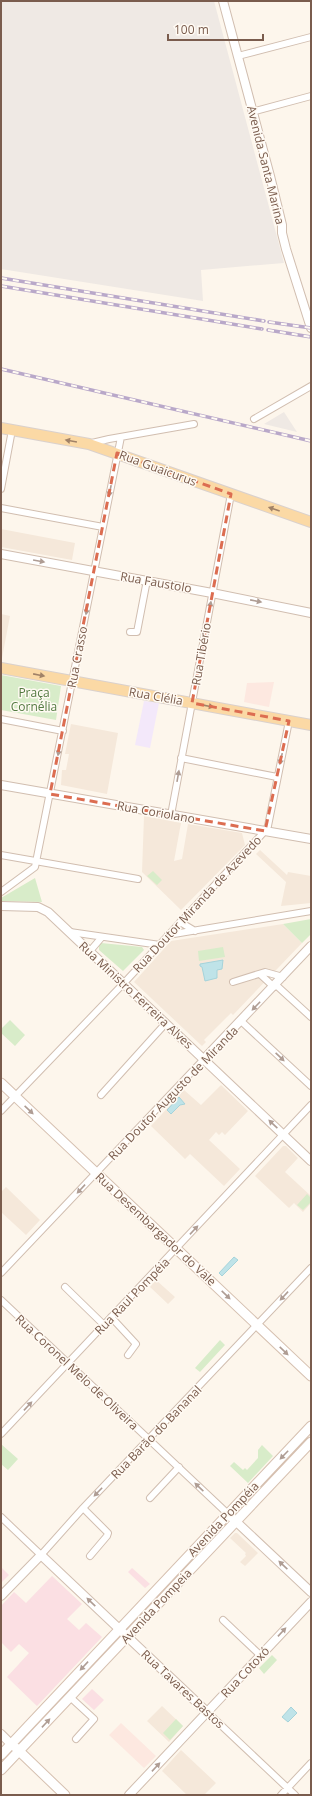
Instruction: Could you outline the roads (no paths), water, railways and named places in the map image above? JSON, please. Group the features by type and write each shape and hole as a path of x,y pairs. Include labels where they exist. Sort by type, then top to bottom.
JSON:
{"main road":[{"name":"Rua Guaicurus","path":"1,428 89,444 311,522"},
{"name":"Rua Clélia","path":"1,668 311,725"},
{"name":"Rua Desembargador do Vale","path":"1,1083 311,1376"},
{"name":"Avenida Pompéia","path":"119,1629 311,1426"},
{"name":"Avenida Pompeia","path":"1,1770 311,1442"},
{"name":"Avenida Pompeia","path":"11,1744 119,1629"},
{"path":"1,1755 11,1744 65,1795"}],"street":[{"name":"Avenida Santa Marina","path":"223,1 281,218 286,249 311,328"},
{"path":"238,56 311,36"},
{"path":"252,112 311,96"},
{"path":"254,419 311,386"},
{"path":"89,444 194,424"},
{"path":"1,489 12,430"},
{"name":"Rua Crasso","path":"36,861 121,437"},
{"name":"Rua Tibério","path":"171,815 231,494"},
{"path":"1,508 103,527"},
{"name":"Rua Faustolo","path":"1,554 147,580 311,613"},
{"path":"130,632 137,632 147,580"},
{"path":"1,719 62,731"},
{"name":"Rua Doutor Miranda de Azevedo","path":"1,1111 124,984 265,831 268,826 288,721"},
{"path":"181,758 277,777"},
{"name":"Rua Coriolano","path":"1,785 311,839"},
{"path":"1,855 138,879"},
{"path":"1,892 35,867 36,861"},
{"name":"Rua Ministro Ferreira Alves","path":"1,906 38,908 48,912 311,1161"},
{"path":"168,935 311,911"},
{"path":"180,922 195,931"},
{"path":"70,932 160,945"},
{"path":"90,952 102,937"},
{"name":"Rua Doutor Augusto de Miranda","path":"1,1273 275,986 311,946"},
{"path":"233,982 261,975 265,972 283,977"},
{"path":"261,975 311,1017"},
{"path":"241,1021 311,1086"},
{"path":"101,1095 166,1023"},
{"name":"Rua Raul Pompéia","path":"1,1434 311,1105"},
{"name":"Rua Barão do Bananal","path":"1,1596 311,1268"},
{"path":"65,1287 104,1325"},
{"name":"Rua Coronel Melo de Oliveira","path":"1,1300 311,1592"},
{"path":"111,1317 136,1344 128,1355"},
{"path":"150,1498 179,1467"},
{"path":"83,1508 108,1533 90,1556"},
{"name":"Rua Tavares Bastos","path":"1,1517 295,1795"},
{"name":"Rua Cotoxó","path":"129,1795 311,1602"},
{"path":"223,1620 260,1655"},
{"path":"70,1697 94,1719 76,1739"},
{"path":"1,1734 11,1744"},
{"path":"281,1795 311,1763"}],"water":[{"path":"223,960 222,969 217,970 217,978 205,981 200,964"},
{"path":"179,1097 185,1104 180,1105 171,1114 167,1110"},
{"path":"234,1257 238,1260 222,1276 219,1273"},
{"path":"291,1707 297,1713 288,1722 282,1717"}],"railway":[{"path":"1,278 264,321"},
{"path":"1,286 262,329"},
{"path":"269,322 311,328"},
{"path":"268,330 311,337"},
{"path":"1,369 311,441"}],"park label":[{"name":"Praça Cornélia","path":"34,699"}]}
